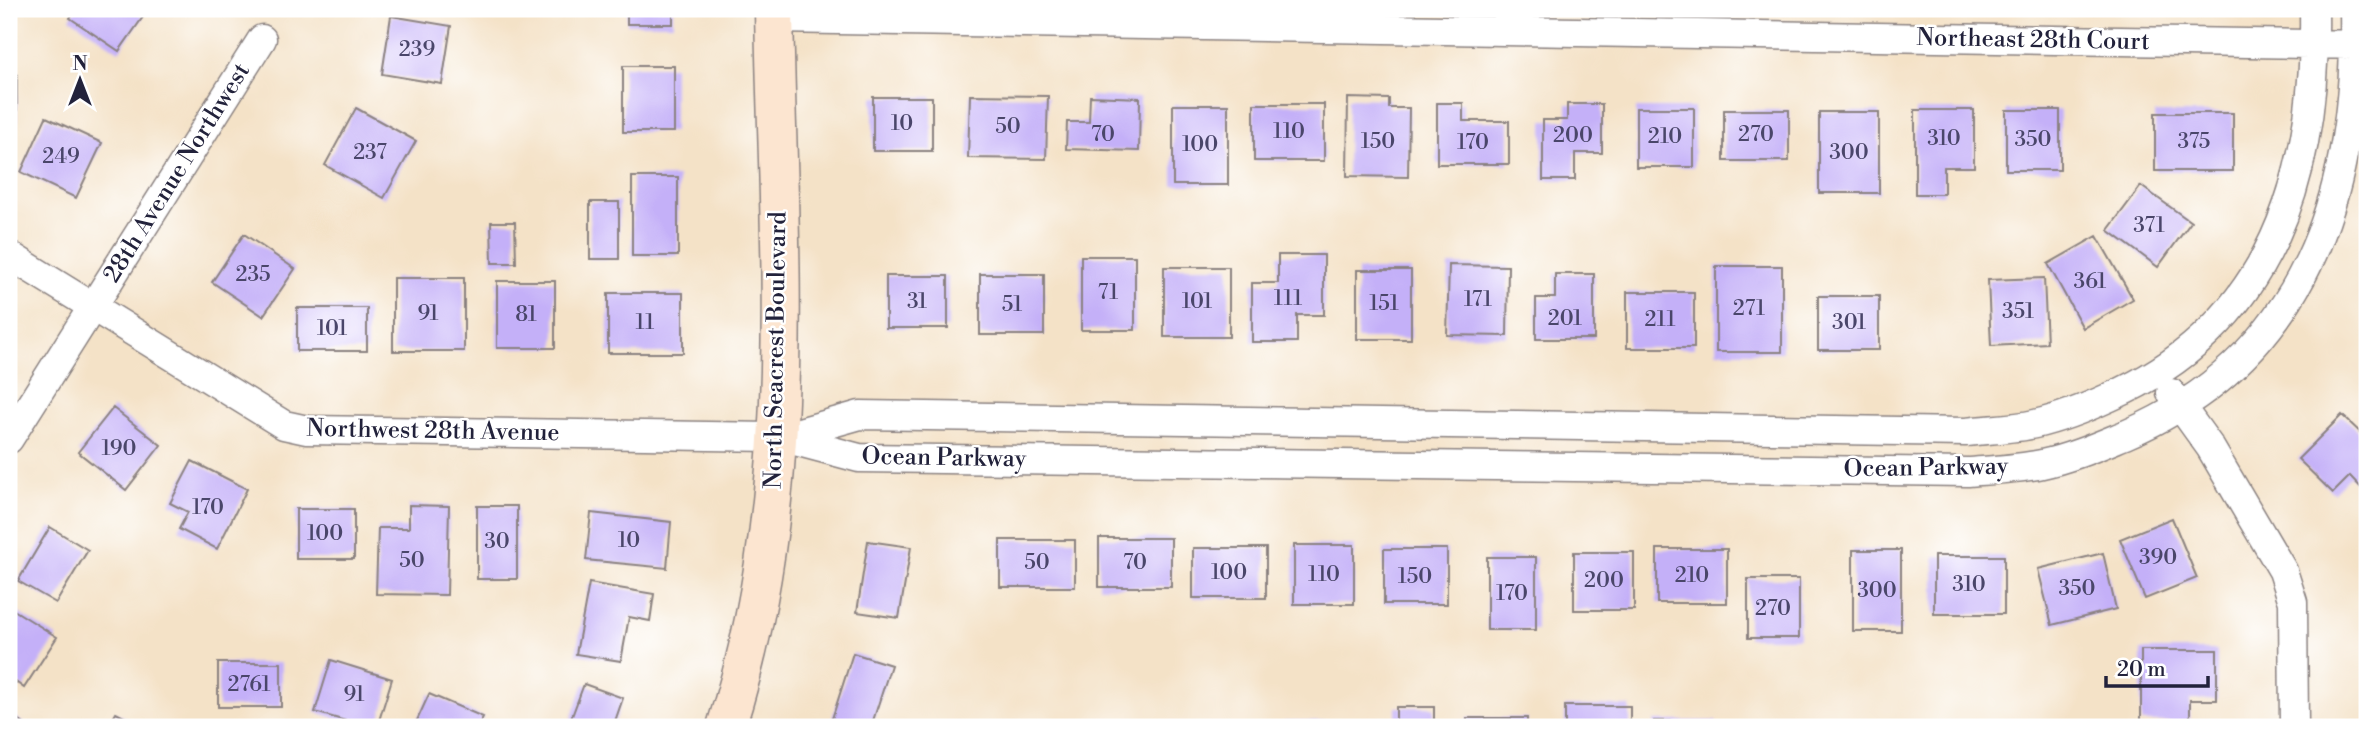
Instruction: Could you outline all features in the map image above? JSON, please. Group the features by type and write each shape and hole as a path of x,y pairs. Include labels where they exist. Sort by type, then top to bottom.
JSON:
{"street":[{"name":"Ocean Parkway","path":"779,437 860,415 1966,432 2034,424 2079,411 2157,374 2201,341 2233,309 2263,264 2284,218 2301,167 2313,93 2314,9"},
{"name":"Ocean Parkway","path":"779,437 859,458 1968,472 2043,464 2093,449 2181,406 2228,371 2264,335 2299,284 2322,233 2340,177 2361,45 2354,9"},
{"name":"Northeast 28th Court","path":"774,14 2361,45"},
{"name":"North Seacrest Boulevard","path":"726,727 740,683 761,591 775,497 781,361 774,14"},
{"name":"28th Avenue Northwest","path":"9,439 262,39"},
{"name":"Northwest 28th Avenue","path":"9,255 284,425 307,430 779,437"},
{"path":"2157,374 2210,447 2283,570 2293,602 2294,727"},
{"path":"1414,465 1415,424"}],"building":[{"path":"76,9 132,9 143,17 119,51 70,18"},
{"path":"627,9 673,9 673,24 627,24"},
{"path":"391,16 451,26 442,84 382,74"},
{"path":"623,66 674,66 674,132 623,132"},
{"path":"9,74 17,74 17,135 9,135"},
{"path":"970,95 1048,96 1046,159 968,158"},
{"path":"1090,96 1140,98 1139,151 1066,149 1067,122 1089,122"},
{"path":"873,97 932,97 932,151 873,151"},
{"path":"1348,98 1389,99 1389,108 1409,108 1408,177 1347,176"},
{"path":"1437,103 1463,103 1463,121 1509,121 1509,164 1437,164"},
{"path":"1254,104 1324,104 1324,161 1254,161"},
{"path":"1567,104 1602,104 1602,153 1575,153 1575,180 1543,180 1543,120 1567,120"},
{"path":"1173,105 1228,105 1228,185 1173,185"},
{"path":"356,108 416,141 384,198 325,165"},
{"path":"1636,108 1694,108 1694,167 1636,167"},
{"path":"1724,110 1789,110 1789,161 1724,161"},
{"path":"1915,110 1974,110 1974,167 1944,167 1944,194 1915,194"},
{"path":"2006,110 2060,110 2060,170 2006,170"},
{"path":"1819,112 1879,112 1879,193 1819,193"},
{"path":"2155,113 2233,113 2233,171 2155,171"},
{"path":"46,117 102,143 76,198 21,172"},
{"path":"632,177 678,177 678,256 632,256"},
{"path":"2141,186 2191,222 2158,267 2108,230"},
{"path":"590,202 619,202 619,259 590,259"},
{"path":"491,222 515,222 516,263 492,263"},
{"path":"244,234 295,269 263,316 212,282"},
{"path":"2097,236 2133,299 2083,328 2048,264"},
{"path":"1278,255 1324,255 1324,315 1297,315 1297,342 1252,342 1252,283 1278,283"},
{"path":"1081,256 1135,256 1135,330 1081,330"},
{"path":"1449,265 1508,266 1507,336 1447,335"},
{"path":"1716,266 1782,266 1782,352 1716,352"},
{"path":"1164,267 1229,267 1229,337 1164,337"},
{"path":"1357,270 1411,270 1411,339 1357,339"},
{"path":"980,274 1044,274 1044,335 980,335"},
{"path":"1555,274 1594,274 1594,339 1536,339 1536,298 1555,298"},
{"path":"886,276 948,276 948,328 886,328"},
{"path":"393,278 464,278 464,351 393,351"},
{"path":"2044,278 2047,343 1991,346 1988,280"},
{"path":"497,281 555,281 555,348 497,348"},
{"path":"1627,292 1694,292 1694,348 1627,348"},
{"path":"608,293 683,293 683,353 608,353"},
{"path":"1818,296 1879,296 1879,350 1818,350"},
{"path":"297,308 367,308 367,351 297,351"},
{"path":"113,408 161,445 126,490 78,452"},
{"path":"2342,415 2367,439 2367,494 2350,476 2333,493 2298,459"},
{"path":"192,461 247,489 217,549 179,529 188,512 170,503"},
{"path":"409,505 449,506 447,595 376,594 378,528 409,528"},
{"path":"477,506 517,506 517,579 477,579"},
{"path":"296,509 354,509 354,559 296,559"},
{"path":"591,513 671,522 667,568 586,560"},
{"path":"2172,518 2197,578 2145,599 2120,539"},
{"path":"50,527 88,550 56,603 18,581"},
{"path":"1099,538 1171,538 1171,587 1099,587"},
{"path":"1000,540 1075,540 1075,587 1000,587"},
{"path":"868,541 911,547 899,618 857,612"},
{"path":"1294,545 1354,545 1354,604 1294,604"},
{"path":"1193,548 1266,548 1266,598 1193,598"},
{"path":"1384,549 1447,549 1447,604 1384,604"},
{"path":"1657,549 1727,549 1727,603 1657,603"},
{"path":"1853,550 1901,550 1901,631 1853,631"},
{"path":"1574,552 1634,552 1634,610 1574,610"},
{"path":"2103,553 2116,609 2052,625 2038,569"},
{"path":"1934,556 2004,556 2004,614 1934,614"},
{"path":"1487,557 1536,557 1536,630 1487,630"},
{"path":"1748,579 1799,579 1799,638 1748,638"},
{"path":"589,583 654,594 650,621 629,617 621,661 576,654"},
{"path":"9,607 57,637 24,688 9,677"},
{"path":"2141,650 2217,650 2217,700 2190,700 2190,722 2141,722"},
{"path":"853,653 891,665 871,727 830,725"},
{"path":"331,660 392,679 377,727 366,727 315,712"},
{"path":"218,663 281,663 281,707 218,707"},
{"path":"584,684 623,698 613,727 568,727"},
{"path":"429,694 483,717 478,727 414,727"},
{"path":"1565,706 1630,706 1630,727 1565,727"},
{"path":"1396,707 1434,707 1434,727 1396,727"},
{"path":"9,712 25,725 9,727"},
{"path":"116,713 143,727 108,727"},
{"path":"1467,718 1527,718 1527,727 1467,727"},
{"path":"1284,721 1327,721 1327,727 1284,727"},
{"path":"1654,721 1716,721 1716,727 1654,727"}]}
